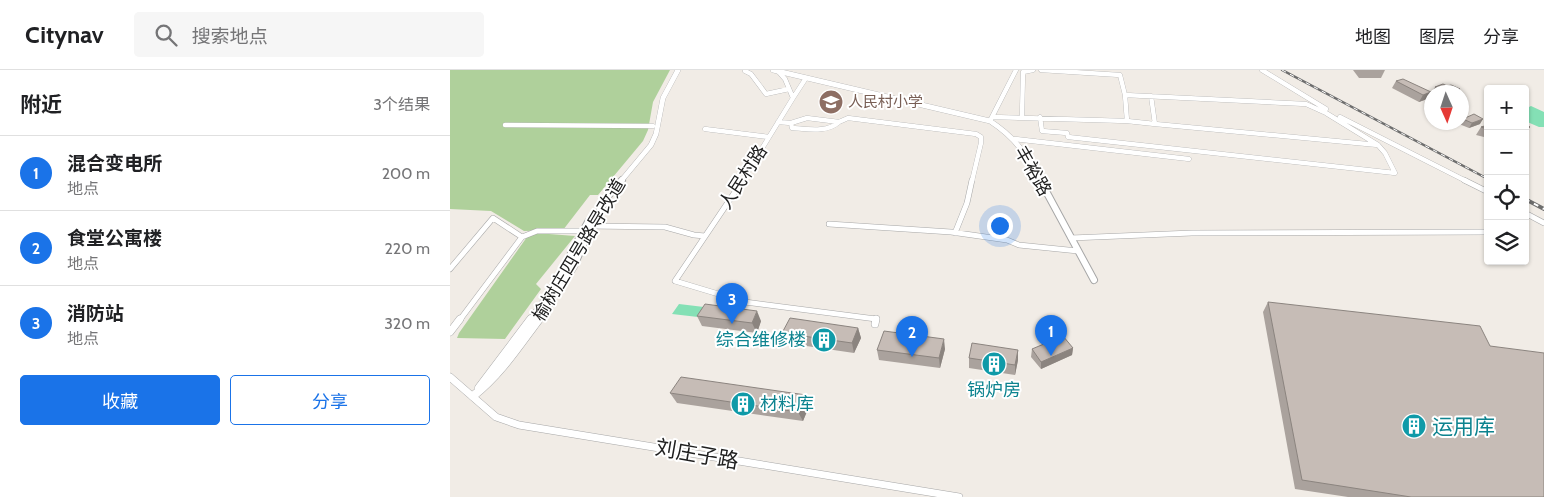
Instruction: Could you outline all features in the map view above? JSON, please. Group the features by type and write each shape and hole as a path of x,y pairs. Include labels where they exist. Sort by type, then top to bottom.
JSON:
{"street":[{"name":"榆树庄四号路导改道","path":"473,396 490,383 503,368 549,305 574,266 587,228 610,186 650,138 659,98 674,70"},
{"name":"榆树庄四号路导改道","path":"587,228 613,188 653,141 661,103 678,70"},
{"path":"991,119 1016,70"},
{"path":"1022,117 1023,72 1033,70"},
{"path":"1041,70 1120,75 1125,95 1127,121"},
{"path":"1262,70 1335,115 1484,190"},
{"path":"745,71 751,74 766,94 789,89"},
{"path":"775,71 991,119 1022,117 1127,121 1378,145"},
{"path":"775,71 789,89 793,98"},
{"name":"人民村路","path":"806,78 741,183 675,281 745,302 876,319 875,324"},
{"path":"1040,118 1042,131 1066,133 1068,137 1395,173 1385,153 1378,145 1326,113 1306,104 1125,95"},
{"path":"1151,96 1155,124"},
{"path":"778,122 791,123 807,118 839,122"},
{"path":"791,123 792,128 811,130 831,128 848,118 981,136 967,203 955,233"},
{"name":"丰裕路","path":"991,119 1015,139 1024,151 1094,280"},
{"path":"505,125 653,126"},
{"path":"705,129 769,137"},
{"path":"1015,139 1189,159"},
{"path":"1529,215 1544,223"},
{"path":"450,270 493,218 522,237"},
{"path":"830,224 955,233 1007,240 1019,245 1078,251"},
{"path":"450,332 522,237 537,231 587,228 665,228 676,229 691,237 705,236"},
{"path":"1071,238 1192,233 1484,232"},
{"name":"刘庄子路","path":"450,377 498,418 519,425 959,497"}],"green space":[{"path":"450,70 670,70 653,102 648,130 643,141 598,195 590,195 563,230 524,231 491,211 450,209"},
{"path":"1531,106 1544,112 1544,127 1529,123 1529,107"},
{"path":"536,233 575,236 536,284 541,289 505,339 457,338 527,237"},
{"path":"679,304 704,307 698,317 672,314"}],"building":[{"path":"1403,79 1424,89 1424,95 1423,95 1396,81"},
{"path":"1474,114 1483,119 1472,123 1469,122 1469,116"},
{"name":"运用库","path":"1268,302 1480,326 1490,346 1544,353 1544,497 1411,497 1302,480"},
{"path":"705,304 757,311 752,323 697,316"},
{"path":"790,318 858,328 852,343 782,333"},
{"path":"884,331 944,339 939,358 877,350"},
{"path":"1063,336 1073,348 1041,362 1032,349"},
{"path":"972,343 1018,350 1015,365 969,358"},
{"path":"681,377 806,395 798,412 670,393"}],"railway":[{"path":"1282,70 1484,177"},
{"path":"1529,201 1544,209"}],"place":[{"name":"人民村小学","path":"831,102"},
{"name":"消防站","path":"732,324"},
{"name":"综合维修楼","path":"824,340"},
{"name":"混合变电所","path":"1051,356"},
{"name":"食堂公寓楼","path":"912,357"},
{"name":"锅炉房","path":"994,364"},
{"name":"材料库","path":"743,404"},
{"name":"运用库","path":"1414,426"}]}
